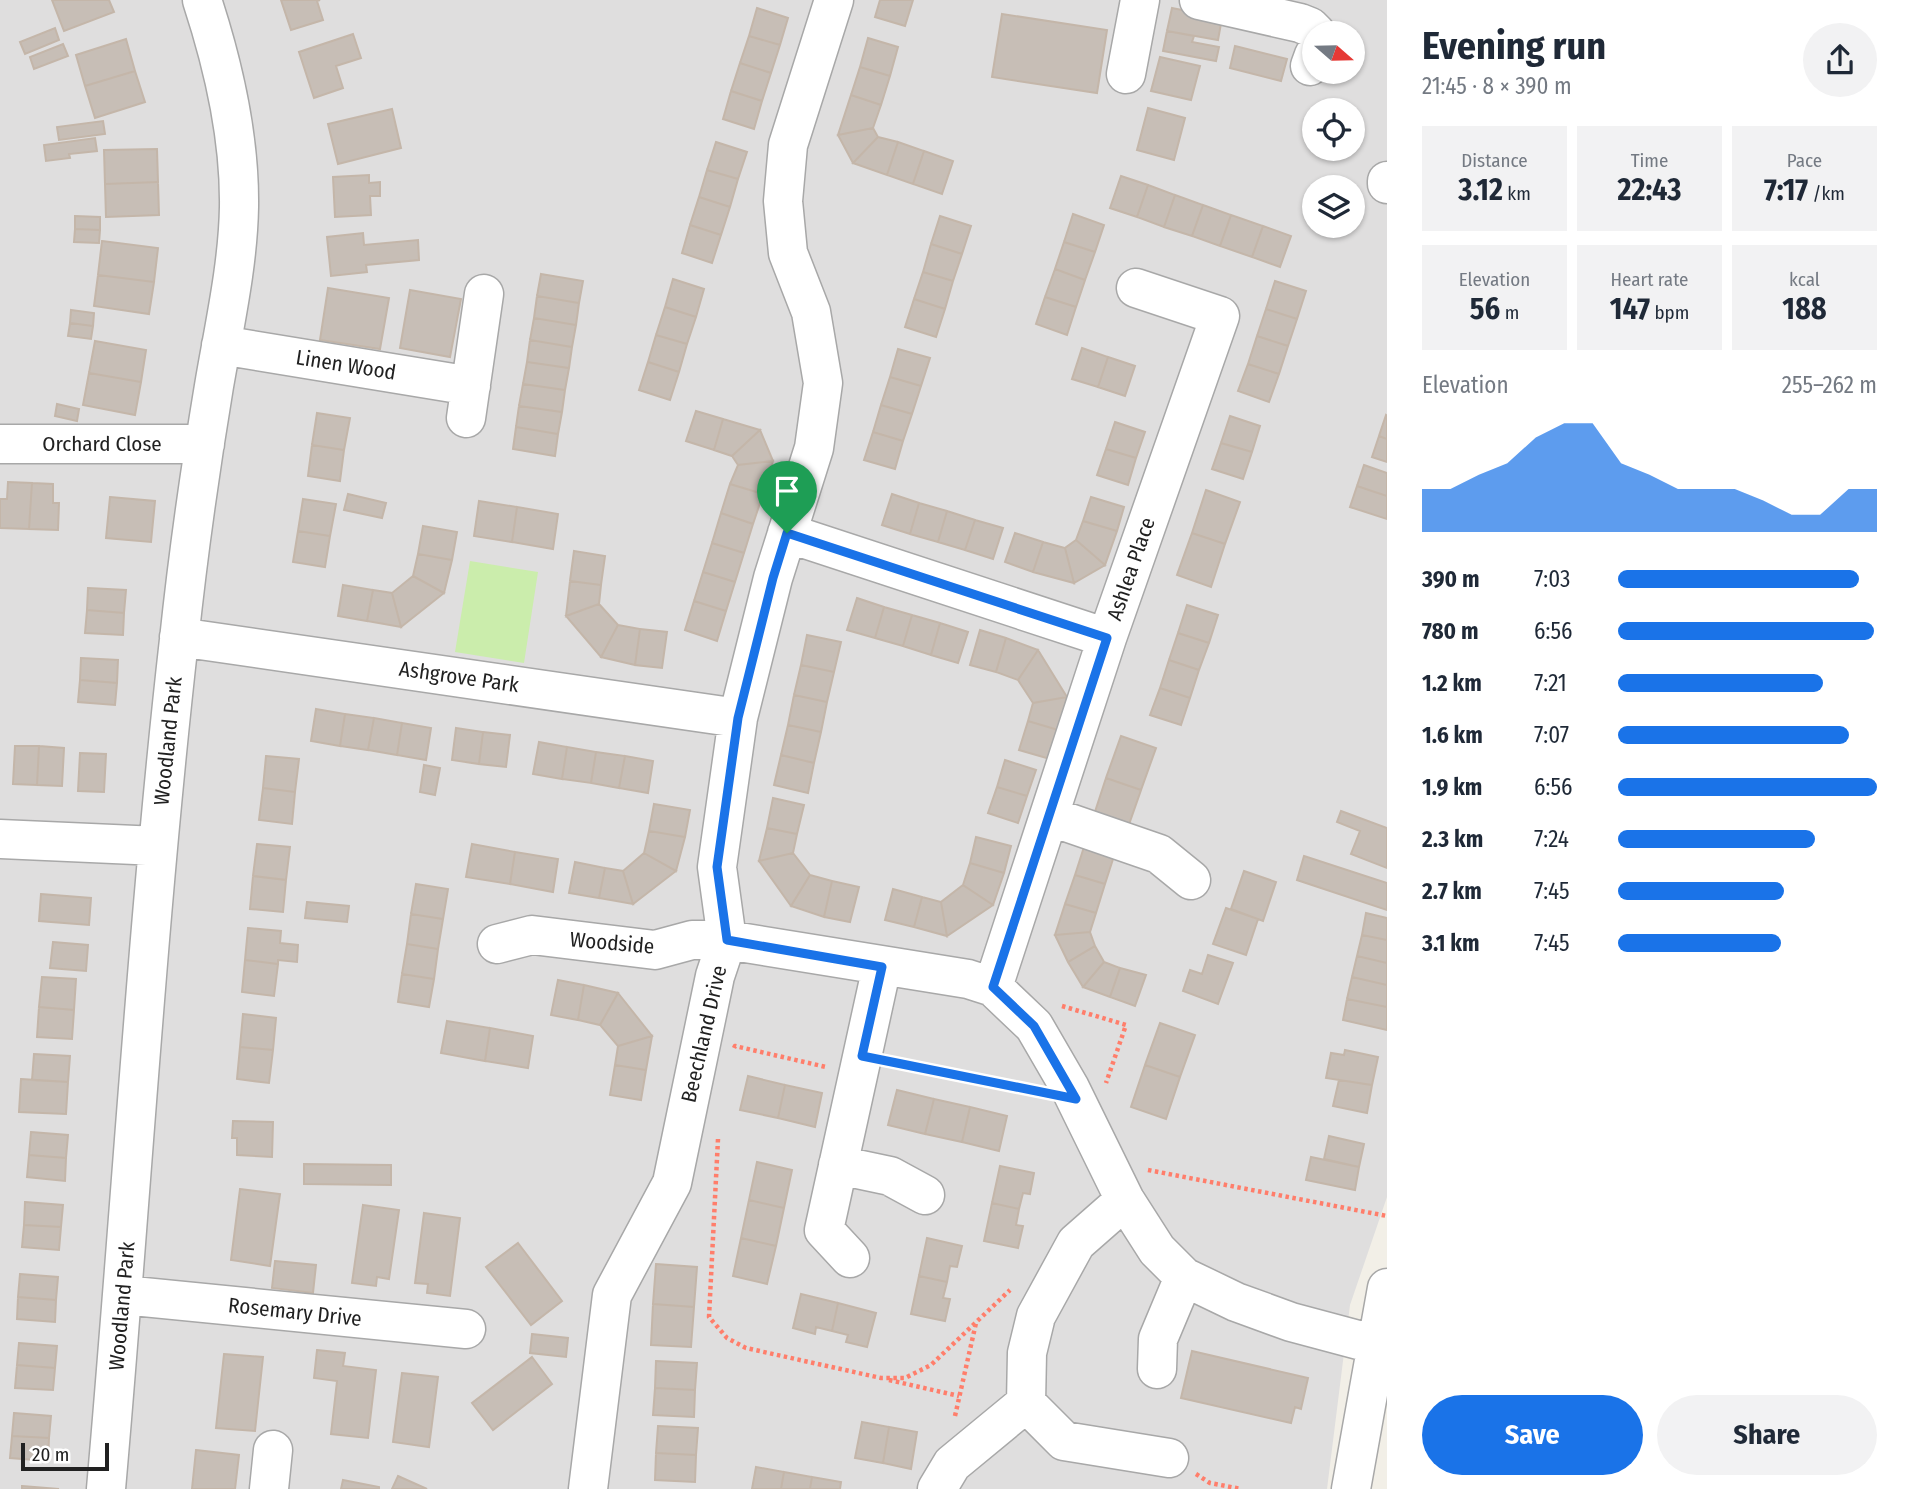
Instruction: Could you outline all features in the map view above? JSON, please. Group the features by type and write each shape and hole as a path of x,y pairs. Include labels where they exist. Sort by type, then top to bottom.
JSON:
{"street":[{"name":"Woodland Park","path":"106,1489 158,846 179,637 205,444 234,261 239,207 234,129 217,46 202,0"},
{"name":"Beechland Drive","path":"588,1489 612,1295 672,1183 715,976 727,940 717,867 738,718 773,578 814,448 823,383 811,312 788,253 783,201 788,145 834,0"},
{"path":"1126,74 1139,0"},
{"path":"1199,0 1302,24"},
{"name":"Ashlea Place","path":"1002,995 1049,816 1107,638 1220,316 1136,288"},
{"name":"Linen Wood","path":"221,345 468,402 484,294"},
{"name":"Orchard Close","path":"0,444 205,444"},
{"path":"787,533 1107,638"},
{"name":"Ashgrove Park","path":"179,637 738,718"},
{"path":"1049,816 1159,854 1191,880"},
{"path":"0,839 158,846"},
{"name":"Woodside","path":"497,944 532,935 655,950 692,940 727,940 968,979 1002,995"},
{"path":"850,1258 824,1230 882,967"},
{"path":"1002,995 1034,1026 1119,1188 1157,1250 1184,1277 1247,1306 1291,1322 1377,1345"},
{"path":"838,1165 890,1176 925,1195"},
{"path":"1119,1188 1076,1243 1036,1316 1027,1353 1026,1402 1064,1441 1169,1458"},
{"path":"1157,1369 1158,1339 1184,1277"},
{"path":"1351,1489 1387,1288"},
{"name":"Rosemary Drive","path":"123,1295 466,1329"},
{"path":"944,1476 1026,1402"},
{"path":"270,1489 273,1450"}],"path":[{"path":"862,1056 1082,1113 1100,1101 1126,1025 1037,999 1002,995"},
{"path":"1119,1188 1138,1168 1387,1216"},
{"path":"944,1476 976,1322"},
{"path":"881,1378 959,1396"},
{"path":"1169,1458 1210,1483 1241,1489"}],"shaded area":[{"path":"0,0 1387,0 1387,1197 1350,1305 1327,1489 0,1489"}],"green space":[{"path":"470,561 538,572 524,663 455,652"}],"building":[{"path":"52,0 109,0 114,12 64,31"},
{"path":"281,0 320,0 317,1 323,20 291,30"},
{"path":"880,0 913,0 905,26 875,17"},
{"path":"757,8 788,18 780,45 749,36"},
{"path":"1172,8 1222,18 1218,40 1167,31"},
{"path":"1002,14 1107,30 1097,93 992,77"},
{"path":"55,28 59,40 25,54 20,42"},
{"path":"1167,31 1194,36 1192,42 1219,47 1216,61 1163,51"},
{"path":"353,34 361,58 336,66 343,88 314,98 299,52"},
{"path":"749,36 780,45 771,73 740,63"},
{"path":"868,38 898,47 890,76 860,67"},
{"path":"126,39 135,71 85,86 76,55"},
{"path":"63,44 68,56 34,69 30,57"},
{"path":"1235,46 1287,59 1281,81 1230,68"},
{"path":"1160,57 1200,66 1191,100 1151,91"},
{"path":"740,63 771,73 762,101 731,91"},
{"path":"860,67 890,76 881,105 851,95"},
{"path":"135,71 145,102 95,118 85,86"},
{"path":"731,91 762,101 754,129 723,119"},
{"path":"851,95 881,105 873,128 838,135"},
{"path":"1148,108 1185,118 1174,160 1137,150"},
{"path":"392,109 401,148 338,164 328,124"},
{"path":"103,121 105,134 59,140 57,127"},
{"path":"873,128 878,137 853,163 838,135"},
{"path":"878,137 898,142 887,175 853,163"},
{"path":"95,138 97,151 69,154 70,158 46,161 44,145"},
{"path":"716,142 747,152 738,179 707,170"},
{"path":"898,142 924,151 913,184 887,175"},
{"path":"157,149 158,182 105,184 104,150"},
{"path":"924,151 953,161 942,194 913,184"},
{"path":"707,170 738,179 730,207 699,197"},
{"path":"369,175 369,183 380,182 380,196 370,196 371,215 335,217 333,177"},
{"path":"1121,176 1148,185 1137,217 1110,208"},
{"path":"158,182 159,215 106,217 105,184"},
{"path":"1148,185 1175,195 1164,227 1137,217"},
{"path":"1175,195 1203,205 1192,236 1164,227"},
{"path":"699,197 730,207 721,235 690,225"},
{"path":"1203,205 1231,215 1220,246 1192,236"},
{"path":"1073,214 1104,225 1095,252 1064,242"},
{"path":"1231,215 1263,226 1252,257 1220,246"},
{"path":"75,216 100,217 100,230 75,229"},
{"path":"940,216 971,226 962,254 931,244"},
{"path":"690,225 721,235 712,263 682,253"},
{"path":"1263,226 1291,236 1280,267 1252,257"},
{"path":"75,229 100,230 99,243 74,242"},
{"path":"363,233 364,245 418,240 419,260 366,265 367,272 331,276 327,237"},
{"path":"102,241 158,248 154,282 98,275"},
{"path":"1064,242 1095,252 1085,280 1055,269"},
{"path":"931,244 962,254 953,281 923,272"},
{"path":"1055,269 1085,280 1076,307 1045,297"},
{"path":"923,272 953,281 945,309 914,299"},
{"path":"541,274 583,281 579,303 537,296"},
{"path":"98,275 154,282 149,314 94,306"},
{"path":"673,279 704,289 696,317 665,307"},
{"path":"1275,281 1306,291 1297,319 1266,309"},
{"path":"328,288 389,298 380,349 320,340"},
{"path":"410,290 461,299 450,357 400,348"},
{"path":"537,296 579,303 576,325 534,318"},
{"path":"1045,297 1076,307 1067,335 1036,324"},
{"path":"914,299 945,309 936,337 905,327"},
{"path":"665,307 696,317 687,344 656,335"},
{"path":"1266,309 1297,319 1288,346 1257,336"},
{"path":"71,310 94,313 93,326 70,323"},
{"path":"534,318 576,325 572,347 530,340"},
{"path":"70,323 93,326 91,339 68,336"},
{"path":"656,335 687,344 679,372 648,362"},
{"path":"1257,336 1288,346 1279,374 1248,364"},
{"path":"530,340 572,347 569,368 527,362"},
{"path":"95,341 146,350 141,382 89,373"},
{"path":"1082,348 1108,357 1098,387 1072,379"},
{"path":"898,349 930,358 921,386 890,377"},
{"path":"1108,357 1135,366 1125,396 1098,387"},
{"path":"527,362 569,368 565,390 523,384"},
{"path":"648,362 679,372 670,400 639,390"},
{"path":"1248,364 1279,374 1269,402 1238,391"},
{"path":"89,373 141,382 135,415 83,405"},
{"path":"890,377 921,386 912,414 881,405"},
{"path":"523,384 565,390 562,412 519,406"},
{"path":"57,404 79,409 77,421 55,416"},
{"path":"881,405 912,414 903,441 873,432"},
{"path":"519,406 562,412 558,434 516,427"},
{"path":"696,411 723,419 714,450 686,441"},
{"path":"317,413 350,418 344,450 312,445"},
{"path":"1230,416 1260,426 1252,452 1221,443"},
{"path":"1387,416 1387,439 1379,436"},
{"path":"723,419 760,430 732,456 714,450"},
{"path":"1115,422 1145,432 1136,458 1106,449"},
{"path":"516,427 558,434 555,456 513,449"},
{"path":"760,430 773,461 738,465 732,456"},
{"path":"873,432 903,441 895,469 864,460"},
{"path":"1379,436 1387,439 1387,462 1372,457"},
{"path":"1221,443 1252,452 1243,479 1212,469"},
{"path":"312,445 344,450 340,481 308,476"},
{"path":"1106,449 1136,458 1128,485 1097,475"},
{"path":"773,461 763,494 730,484 738,465"},
{"path":"1364,465 1387,473 1387,496 1357,486"},
{"path":"8,482 32,483 29,529 0,528 0,499 7,499"},
{"path":"32,483 53,484 53,503 59,503 58,530 29,529"},
{"path":"730,484 763,494 753,524 721,513"},
{"path":"1357,486 1387,496 1387,519 1350,507"},
{"path":"1206,490 1240,502 1225,544 1192,533"},
{"path":"348,494 386,503 382,518 344,510"},
{"path":"892,494 919,503 910,534 882,525"},
{"path":"110,497 155,501 151,542 106,538"},
{"path":"1091,497 1124,507 1117,531 1083,521"},
{"path":"303,499 336,504 330,536 298,531"},
{"path":"479,501 517,507 512,542 474,536"},
{"path":"919,503 947,511 938,542 910,534"},
{"path":"517,507 558,514 553,549 512,542"},
{"path":"947,511 975,520 965,550 938,542"},
{"path":"721,513 753,524 744,553 712,543"},
{"path":"975,520 1003,528 993,559 965,550"},
{"path":"1083,521 1117,531 1105,565 1076,540"},
{"path":"423,526 457,532 452,560 418,554"},
{"path":"298,531 330,536 325,567 293,562"},
{"path":"1015,533 1043,542 1033,572 1005,562"},
{"path":"1192,533 1225,544 1211,587 1177,575"},
{"path":"1076,540 1105,565 1074,583 1065,548"},
{"path":"1043,542 1065,548 1074,583 1033,572"},
{"path":"712,543 744,553 735,582 703,572"},
{"path":"574,551 605,556 601,585 570,581"},
{"path":"418,554 452,560 444,593 413,576"},
{"path":"703,572 735,582 726,611 694,601"},
{"path":"413,576 444,593 401,627 392,593"},
{"path":"570,581 601,585 599,604 566,616"},
{"path":"343,585 373,590 367,621 338,616"},
{"path":"88,588 126,590 124,613 87,610"},
{"path":"373,590 392,593 401,627 367,621"},
{"path":"857,598 884,607 875,638 847,630"},
{"path":"694,601 726,611 717,641 685,630"},
{"path":"599,604 618,625 601,657 566,616"},
{"path":"1187,605 1218,615 1209,643 1178,633"},
{"path":"884,607 912,615 903,646 875,638"},
{"path":"87,610 124,613 123,635 85,633"},
{"path":"912,615 940,623 931,655 903,646"},
{"path":"940,623 968,632 958,663 931,655"},
{"path":"618,625 640,629 635,665 601,657"},
{"path":"640,629 667,632 662,668 635,665"},
{"path":"980,630 1006,638 996,672 970,665"},
{"path":"1178,633 1209,643 1199,670 1169,660"},
{"path":"807,635 841,642 834,672 801,665"},
{"path":"1006,638 1038,650 1018,680 996,672"},
{"path":"1038,650 1067,697 1033,703 1018,680"},
{"path":"81,658 118,660 117,683 80,680"},
{"path":"1169,660 1199,670 1190,698 1160,688"},
{"path":"801,665 834,672 827,702 794,695"},
{"path":"80,680 117,683 115,705 78,702"},
{"path":"1160,688 1190,698 1181,725 1150,715"},
{"path":"794,695 827,702 821,732 788,725"},
{"path":"1067,697 1058,730 1028,721 1033,703"},
{"path":"316,709 345,714 340,746 311,741"},
{"path":"345,714 374,718 368,750 340,746"},
{"path":"374,718 402,723 397,755 368,750"},
{"path":"1028,721 1058,730 1050,759 1019,750"},
{"path":"402,723 431,728 426,760 397,755"},
{"path":"788,725 821,732 814,763 781,755"},
{"path":"456,728 483,732 479,764 452,760"},
{"path":"483,732 510,735 506,767 479,764"},
{"path":"1121,736 1156,748 1141,790 1106,778"},
{"path":"539,742 567,747 562,779 533,774"},
{"path":"15,746 39,746 37,785 13,784"},
{"path":"39,746 64,748 62,786 37,785"},
{"path":"567,747 596,752 591,783 562,779"},
{"path":"596,752 625,756 619,788 591,783"},
{"path":"80,753 106,754 104,792 78,791"},
{"path":"781,755 814,763 808,793 774,785"},
{"path":"266,756 299,759 295,792 263,788"},
{"path":"625,756 653,761 648,793 619,788"},
{"path":"1005,760 1036,770 1027,796 997,787"},
{"path":"424,765 440,768 435,795 420,792"},
{"path":"1106,778 1141,790 1126,833 1092,821"},
{"path":"997,787 1027,796 1018,823 988,813"},
{"path":"263,788 295,792 292,824 259,820"},
{"path":"773,798 804,805 797,834 767,828"},
{"path":"654,804 690,810 685,837 649,831"},
{"path":"1341,811 1387,828 1387,868 1351,854 1360,831 1337,822"},
{"path":"767,828 797,834 793,853 759,861"},
{"path":"649,831 685,837 676,871 644,853"},
{"path":"976,837 1011,846 1004,873 970,863"},
{"path":"257,844 290,847 286,880 253,876"},
{"path":"472,844 515,852 510,884 466,877"},
{"path":"1084,847 1114,856 1105,884 1075,875"},
{"path":"515,852 558,859 553,892 510,884"},
{"path":"644,853 676,871 633,904 623,871"},
{"path":"793,853 810,875 791,906 759,861"},
{"path":"1304,856 1387,883 1387,910 1297,880"},
{"path":"575,862 605,868 599,898 569,893"},
{"path":"970,863 1004,873 993,905 963,885"},
{"path":"605,868 623,871 633,904 599,898"},
{"path":"1244,871 1276,882 1263,921 1231,909"},
{"path":"810,875 832,881 824,917 791,906"},
{"path":"1075,875 1105,884 1096,913 1065,904"},
{"path":"253,876 286,880 283,912 250,909"},
{"path":"832,881 859,887 850,922 824,917"},
{"path":"416,884 448,889 443,919 411,914"},
{"path":"963,885 993,905 947,936 941,902"},
{"path":"893,889 922,897 914,927 885,920"},
{"path":"41,894 91,898 89,925 39,921"},
{"path":"922,897 941,902 947,936 914,927"},
{"path":"307,902 349,906 347,922 305,918"},
{"path":"1065,904 1096,913 1090,932 1055,935"},
{"path":"1226,908 1258,919 1246,955 1213,944"},
{"path":"1366,913 1387,918 1387,940 1362,935"},
{"path":"411,914 443,919 438,949 407,944"},
{"path":"248,928 281,931 280,943 298,945 297,962 278,960 278,964 245,960"},
{"path":"1090,932 1095,946 1068,962 1055,935"},
{"path":"1362,935 1387,940 1387,963 1357,956"},
{"path":"53,942 88,945 86,971 50,968"},
{"path":"407,944 438,949 434,979 402,974"},
{"path":"1095,946 1104,962 1083,987 1068,962"},
{"path":"1208,955 1233,963 1218,1004 1183,991 1190,970 1202,974"},
{"path":"1357,956 1387,963 1387,985 1352,977"},
{"path":"245,960 278,964 274,996 242,992"},
{"path":"1104,962 1120,968 1110,997 1083,987"},
{"path":"1120,968 1146,975 1135,1006 1110,997"},
{"path":"402,974 434,979 429,1007 398,1002"},
{"path":"42,977 76,979 74,1010 39,1007"},
{"path":"1352,977 1387,985 1387,1007 1347,999"},
{"path":"558,980 584,985 578,1020 551,1015"},
{"path":"584,985 618,993 600,1025 578,1020"},
{"path":"618,993 652,1036 618,1046 600,1025"},
{"path":"1347,999 1387,1007 1387,1030 1343,1020"},
{"path":"39,1007 74,1010 72,1039 37,1037"},
{"path":"243,1014 276,1018 273,1050 240,1047"},
{"path":"447,1021 490,1028 485,1061 441,1053"},
{"path":"1160,1023 1195,1035 1180,1077 1145,1065"},
{"path":"490,1028 533,1036 528,1068 485,1061"},
{"path":"652,1036 646,1070 615,1065 618,1046"},
{"path":"240,1047 273,1050 269,1083 237,1079"},
{"path":"1345,1050 1378,1057 1372,1085 1326,1078 1331,1053 1344,1055"},
{"path":"34,1054 70,1056 68,1082 32,1080"},
{"path":"615,1065 646,1070 641,1100 610,1095"},
{"path":"1145,1065 1180,1077 1166,1119 1131,1107"},
{"path":"748,1076 785,1085 778,1118 740,1110"},
{"path":"21,1079 68,1082 66,1114 19,1112"},
{"path":"1339,1080 1372,1085 1367,1113 1333,1106"},
{"path":"785,1085 822,1093 815,1127 778,1118"},
{"path":"897,1090 934,1099 925,1134 888,1125"},
{"path":"934,1099 970,1107 962,1142 925,1134"},
{"path":"970,1107 1007,1116 999,1151 962,1142"},
{"path":"233,1121 273,1122 272,1157 237,1155 237,1138 232,1138"},
{"path":"31,1132 68,1135 66,1158 29,1155"},
{"path":"1329,1136 1364,1144 1359,1167 1324,1159"},
{"path":"29,1155 66,1158 65,1181 27,1177"},
{"path":"1311,1157 1359,1167 1355,1190 1306,1180"},
{"path":"757,1162 792,1170 784,1208 749,1200"},
{"path":"304,1164 391,1165 391,1185 304,1184"},
{"path":"1000,1166 1034,1173 1030,1194 1023,1193 1019,1209 992,1203"},
{"path":"240,1189 280,1194 270,1266 231,1260"},
{"path":"749,1200 784,1208 776,1246 741,1238"},
{"path":"25,1202 63,1205 61,1227 24,1225"},
{"path":"992,1203 1019,1209 1016,1225 1023,1226 1018,1248 984,1241"},
{"path":"363,1205 399,1210 389,1279 377,1277 376,1286 352,1283"},
{"path":"424,1213 460,1218 450,1296 427,1293 428,1284 415,1283"},
{"path":"24,1225 61,1227 59,1250 22,1247"},
{"path":"741,1238 776,1246 767,1284 733,1276"},
{"path":"927,1238 962,1246 957,1267 950,1266 947,1282 919,1276"},
{"path":"518,1243 562,1301 531,1325 486,1267"},
{"path":"275,1261 316,1265 313,1293 272,1288"},
{"path":"656,1264 697,1267 694,1307 653,1304"},
{"path":"20,1274 58,1277 56,1300 18,1297"},
{"path":"919,1276 947,1282 943,1298 950,1299 945,1321 911,1314"},
{"path":"801,1294 838,1303 832,1331 816,1327 815,1334 793,1328"},
{"path":"18,1297 56,1300 55,1322 17,1319"},
{"path":"838,1303 876,1313 867,1347 846,1342 848,1335 832,1331"},
{"path":"653,1304 694,1307 691,1347 651,1345"},
{"path":"532,1334 568,1338 566,1357 530,1353"},
{"path":"19,1343 57,1346 55,1368 17,1365"},
{"path":"317,1350 345,1353 343,1366 376,1370 368,1438 331,1434 337,1381 314,1378"},
{"path":"1192,1351 1308,1378 1301,1409 1295,1407 1291,1423 1181,1398"},
{"path":"224,1354 263,1357 255,1431 216,1428"},
{"path":"532,1357 552,1384 493,1430 472,1403"},
{"path":"656,1361 697,1363 695,1390 655,1388"},
{"path":"17,1365 55,1368 53,1390 15,1388"},
{"path":"402,1373 438,1377 429,1447 393,1442"},
{"path":"655,1388 695,1390 694,1417 653,1415"},
{"path":"14,1413 51,1416 49,1438 12,1436"},
{"path":"862,1422 889,1427 883,1463 855,1458"},
{"path":"658,1426 698,1428 696,1455 656,1453"},
{"path":"889,1427 917,1432 911,1469 883,1463"},
{"path":"12,1436 49,1438 48,1461 10,1458"},
{"path":"196,1450 239,1455 235,1489 192,1489"},
{"path":"656,1453 696,1455 695,1482 655,1480"},
{"path":"756,1467 784,1472 781,1489 752,1489"},
{"path":"784,1472 812,1477 810,1489 781,1489"},
{"path":"398,1476 427,1489 392,1489"},
{"path":"812,1477 841,1482 840,1489 810,1489"},
{"path":"343,1480 379,1487 379,1489 341,1489"},
{"path":"22,1486 59,1489 22,1489"}],"route":[{"path":"787,533 1107,638 993,987 1034,1026 1076,1099 862,1056 882,967 727,940 717,867 738,718 787,533"}]}
